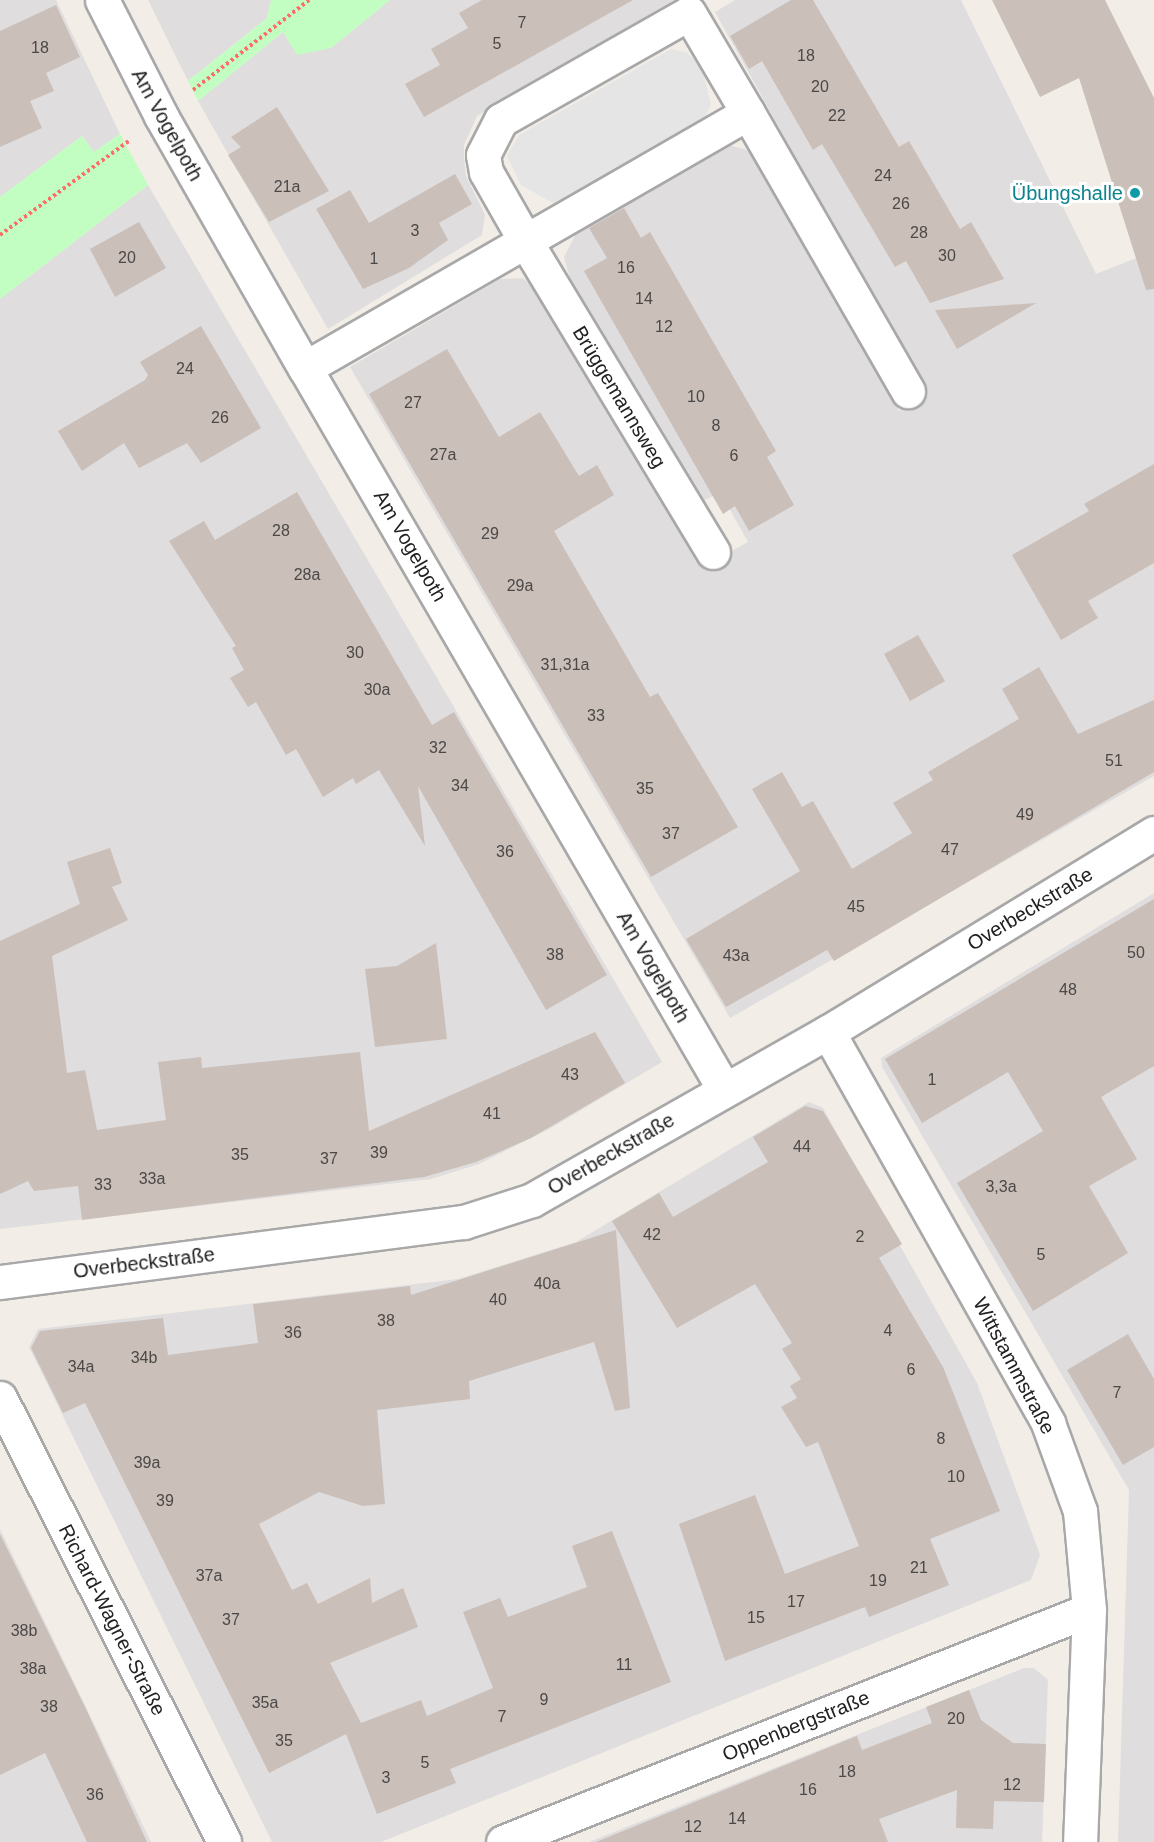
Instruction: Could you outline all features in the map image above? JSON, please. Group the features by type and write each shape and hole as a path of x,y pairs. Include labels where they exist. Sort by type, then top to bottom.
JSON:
{"street":[{"name":"Am Vogelpoth","path":"102,0 160,116 724,1089"},
{"name":"Brüggemannsweg","path":"713,552 486,172 483,155 493,129 701,7 748,113 908,391"},
{"path":"305,368 748,113"},
{"name":"Overbeckstraße","path":"0,1282 464,1222 532,1200 828,1032 1154,833"},
{"name":"Wittstammstraße","path":"828,1032 1048,1423 1080,1511 1089,1610 1080,1842"},
{"name":"Richard-Wagner-Straße","path":"0,1398 224,1842"},
{"name":"Oppenbergstraße","path":"503,1842 1089,1610"}],"shaded area":[{"path":"0,0 56,0 120,134 94,152 82,136 0,197"},
{"path":"148,0 271,0 267,18 188,81"},
{"path":"390,0 674,0 477,116 464,145 464,158 466,176 485,215 482,235 328,329 198,101 283,32 331,48"},
{"path":"735,0 961,0 1096,274 1154,251 1154,776 730,1018 350,367 500,279 523,278 546,299 704,566 748,542 720,492 701,502 570,278 564,257 577,232 729,145 750,151 770,181 899,411 928,396 715,12"},
{"path":"671,49 688,53 702,68 711,105 704,119 567,198 553,203 521,185 507,156 519,135"},
{"path":"148,185 662,1062 551,1128 479,1164 431,1179 0,1229 0,299"},
{"path":"1154,893 1154,1842 1118,1842 1129,1490 882,1067 881,1058"},
{"path":"809,1102 823,1108 977,1383 1040,1555 1031,1580 381,1842 272,1842 29,1347 38,1329 458,1279 576,1242"},
{"path":"0,1529 151,1842 0,1842"},
{"path":"1024,1668 1034,1668 1048,1680 1042,1842 589,1842"}],"green space":[{"path":"271,0 390,0 331,48 297,55 283,32 198,101 188,81 267,18"},
{"path":"120,134 148,185 0,299 0,197 82,136 94,152"}],"building":[{"path":"482,0 633,0 424,117 405,84 440,65 431,49 468,28 459,13"},
{"path":"791,0 813,0 899,147 909,141 960,229 971,222 1004,279 930,303 906,261 895,267 822,144 813,150 762,61 749,69 730,36"},
{"path":"992,0 1105,0 1154,98 1154,289 1146,290 1079,78 1040,97"},
{"path":"56,5 80,57 46,73 54,91 30,101 42,128 0,147 0,31"},
{"path":"277,107 329,191 269,222 228,155 241,147 231,137"},
{"path":"455,174 472,204 439,223 448,240 409,268 363,289 316,209 350,190 369,223"},
{"path":"624,208 641,238 650,232 776,451 767,457 794,505 749,531 735,506 723,514 584,271 607,258 589,228"},
{"path":"139,222 166,268 115,297 90,249"},
{"path":"1036,303 957,349 935,310"},
{"path":"201,326 261,428 201,463 187,443 139,468 124,443 82,471 58,431 145,380 148,375 140,362"},
{"path":"447,349 499,437 540,412 579,476 597,465 614,495 554,531 650,697 658,693 738,827 651,877 369,394"},
{"path":"1154,464 1154,563 1088,601 1098,618 1061,640 1012,555 1089,511 1084,504"},
{"path":"297,492 432,725 454,712 607,975 546,1010 418,786 425,846 379,770 356,784 353,778 323,797 296,749 286,755 256,702 248,707 230,678 244,670 232,648 236,646 169,541 204,521 215,540"},
{"path":"918,635 945,681 910,701 884,654"},
{"path":"1039,667 1078,734 1154,700 1154,772 834,961 827,950 726,1007 686,939 800,871 752,789 782,772 802,807 813,801 852,869 912,833 893,803 933,780 928,772 1019,719 1002,689"},
{"path":"110,848 122,883 112,887 128,920 52,956 67,1073 85,1070 97,1130 166,1120 158,1062 201,1057 202,1068 360,1052 369,1131 595,1032 625,1083 531,1138 476,1162 424,1177 82,1220 78,1186 34,1191 28,1181 0,1194 0,941 80,904 67,862"},
{"path":"1154,899 1154,1066 1101,1097 1137,1159 1089,1186 1128,1253 1033,1311 957,1183 1043,1131 1008,1072 922,1123 885,1059"},
{"path":"436,943 447,1039 375,1047 365,969 397,966"},
{"path":"805,1106 823,1111 902,1244 879,1258 943,1367 1000,1511 930,1539 949,1585 869,1617 865,1607 725,1661 679,1524 755,1495 785,1574 859,1546 818,1442 806,1447 781,1407 797,1398 790,1386 801,1379 782,1349 792,1343 755,1284 677,1328 612,1221 659,1193 673,1217 768,1162 753,1137"},
{"path":"616,1230 630,1408 615,1411 594,1342 469,1381 470,1399 377,1410 385,1504 363,1506 319,1492 259,1524 292,1590 307,1583 318,1604 370,1578 372,1603 403,1588 418,1627 330,1663 361,1723 421,1700 427,1716 493,1688 463,1612 500,1598 508,1617 587,1587 572,1546 612,1531 671,1682 450,1769 456,1783 377,1814 346,1734 269,1773 85,1403 63,1413 31,1348 40,1331 163,1318 168,1355 258,1343 253,1304 410,1286 411,1295"},
{"path":"1128,1334 1154,1379 1154,1447 1123,1465 1067,1370"},
{"path":"0,1534 86,1709 147,1842 87,1842 45,1753 0,1775"},
{"path":"969,1690 981,1720 1013,1743 1046,1744 1044,1802 994,1801 993,1829 956,1828 957,1790 879,1819 888,1842 596,1842 857,1736 862,1750 932,1723 926,1707"}],"place":[{"name":"Übungshalle","path":"1135,193"}]}
